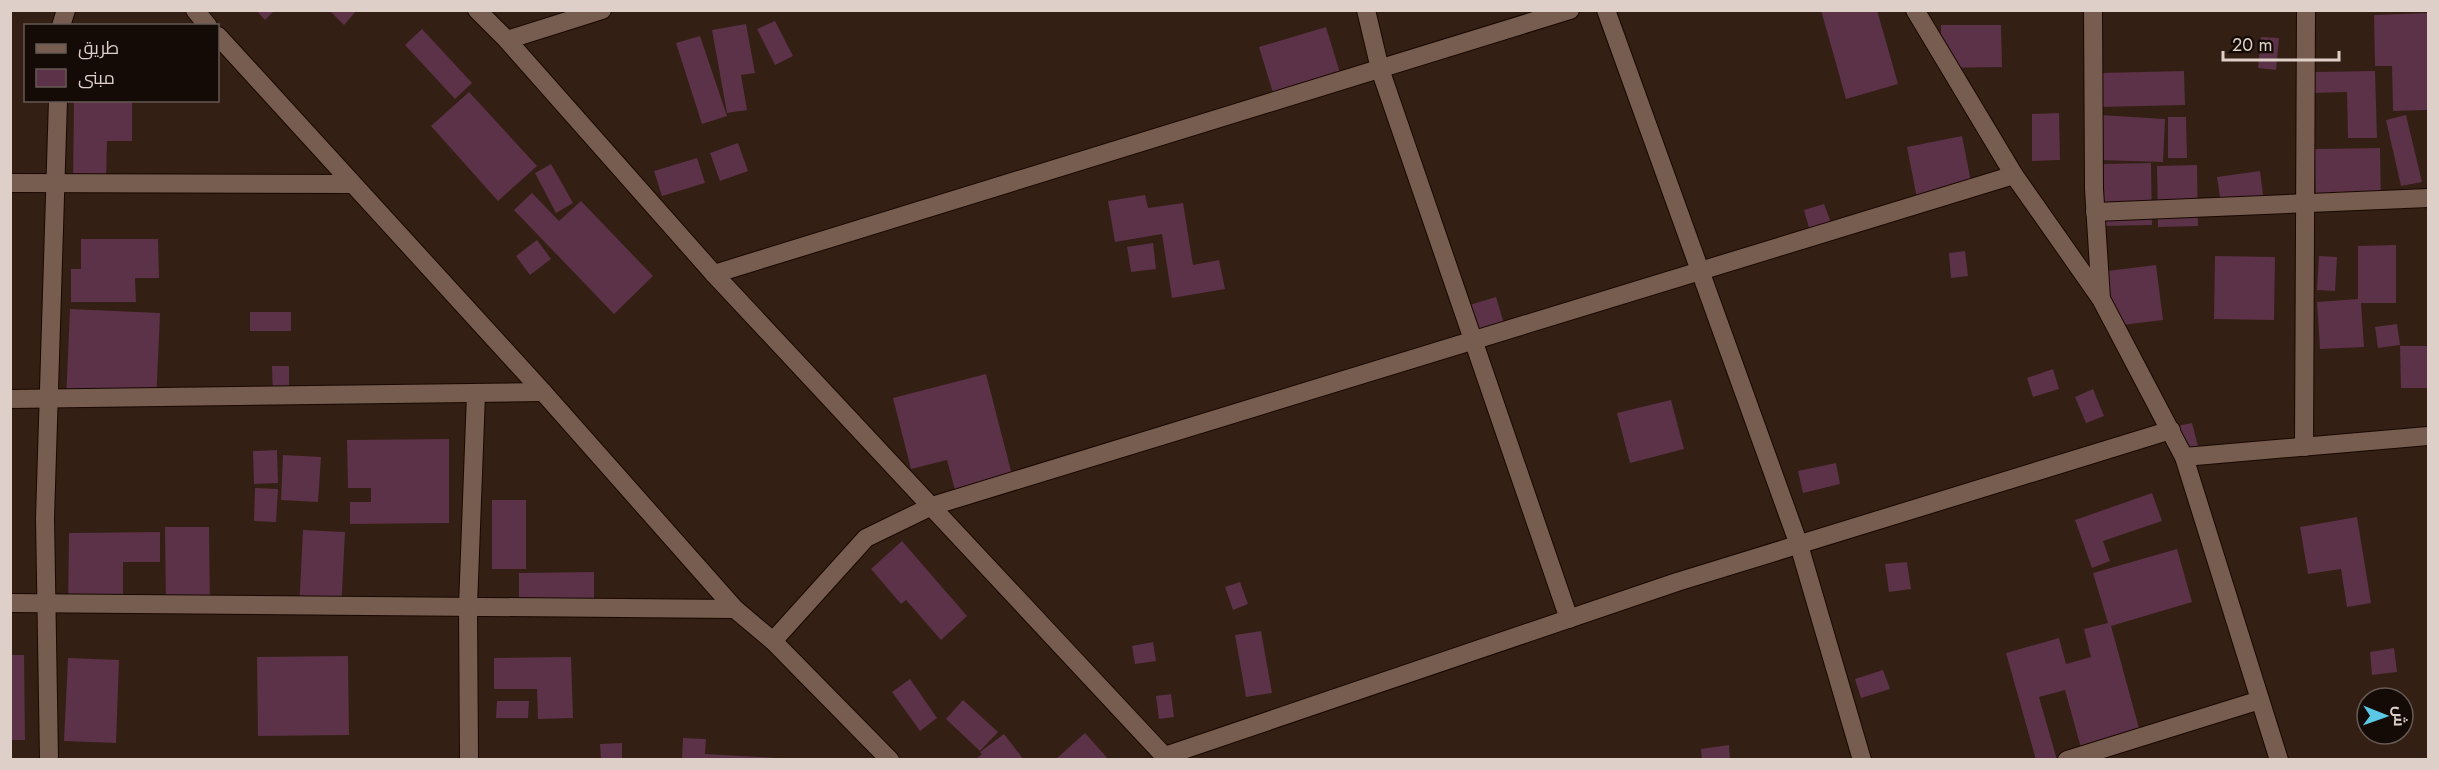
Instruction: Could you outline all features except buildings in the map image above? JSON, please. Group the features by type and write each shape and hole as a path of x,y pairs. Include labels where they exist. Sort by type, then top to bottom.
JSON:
{"street":[{"path":"195,10 206,24"},
{"path":"477,10 507,40 714,274 1167,758 1677,582 2171,430"},
{"path":"507,40 602,10"},
{"path":"1366,10 1380,69 1569,619"},
{"path":"714,274 1570,10"},
{"path":"1606,10 1799,544 1862,759"},
{"path":"1915,10 2014,176 2101,299 2171,430 2184,457 2279,759"},
{"path":"2092,10 2095,212 2101,299"},
{"path":"2304,447 2306,10"},
{"path":"219,37 543,392 735,609 773,640 890,759"},
{"path":"49,759 45,518 58,102"},
{"path":"773,640 866,538 932,506 2014,176"},
{"path":"10,183 352,184"},
{"path":"2095,212 2428,198"},
{"path":"10,399 543,392"},
{"path":"469,759 468,606 476,394"},
{"path":"2184,457 2428,436"},
{"path":"10,603 735,609"},
{"path":"2067,759 2260,700"}]}
